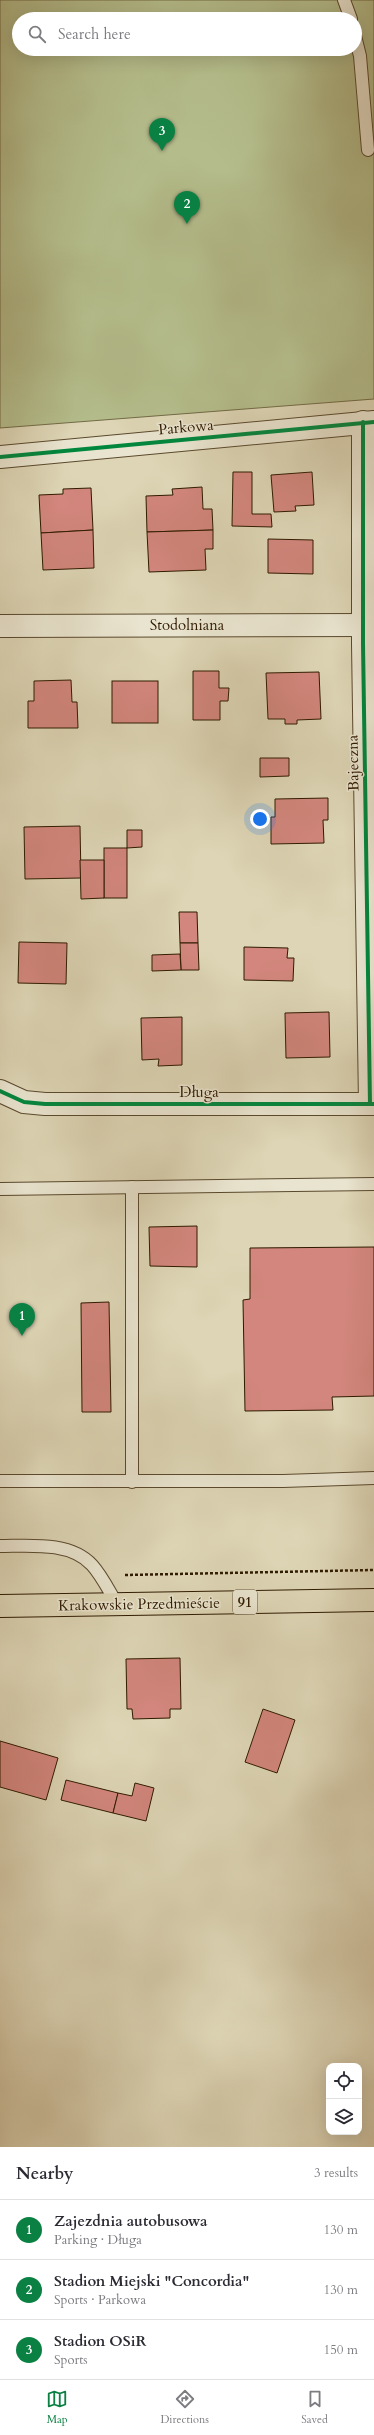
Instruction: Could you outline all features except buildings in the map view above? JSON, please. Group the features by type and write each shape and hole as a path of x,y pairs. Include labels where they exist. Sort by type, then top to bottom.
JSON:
{"main road":[{"name":"Krakowskie Przedmieście","path":"0,1606 374,1600"}],"street":[{"name":"Parkowa","path":"0,457 369,422"},
{"name":"Bajeczna","path":"369,422 372,1104"},
{"name":"Stodolniana","path":"0,626 369,625"},
{"name":"Długa","path":"0,1091 24,1102 372,1104"}],"lane":[{"path":"344,0 348,12"},
{"path":"360,56 368,150"},
{"path":"0,1189 374,1184"},
{"path":"132,1187 132,1482"},
{"path":"0,1481 282,1481 374,1478"},
{"path":"0,1546 37,1546 73,1552 91,1564 117,1604"}],"path":[{"path":"99,1576 374,1570"}],"green space":[{"path":"0,0 374,0 374,399 0,428"}],"cycle path":[{"path":"363,422 363,644 370,1104"},
{"path":"0,457 374,422"},
{"path":"0,1091 24,1102 45,1104 374,1104"}],"place":[{"name":"Stadion OSiR","path":"162,151"},
{"name":"Stadion Miejski \"Concordia\"","path":"187,224"},
{"name":"Zajezdnia autobusowa","path":"22,1336"}]}
